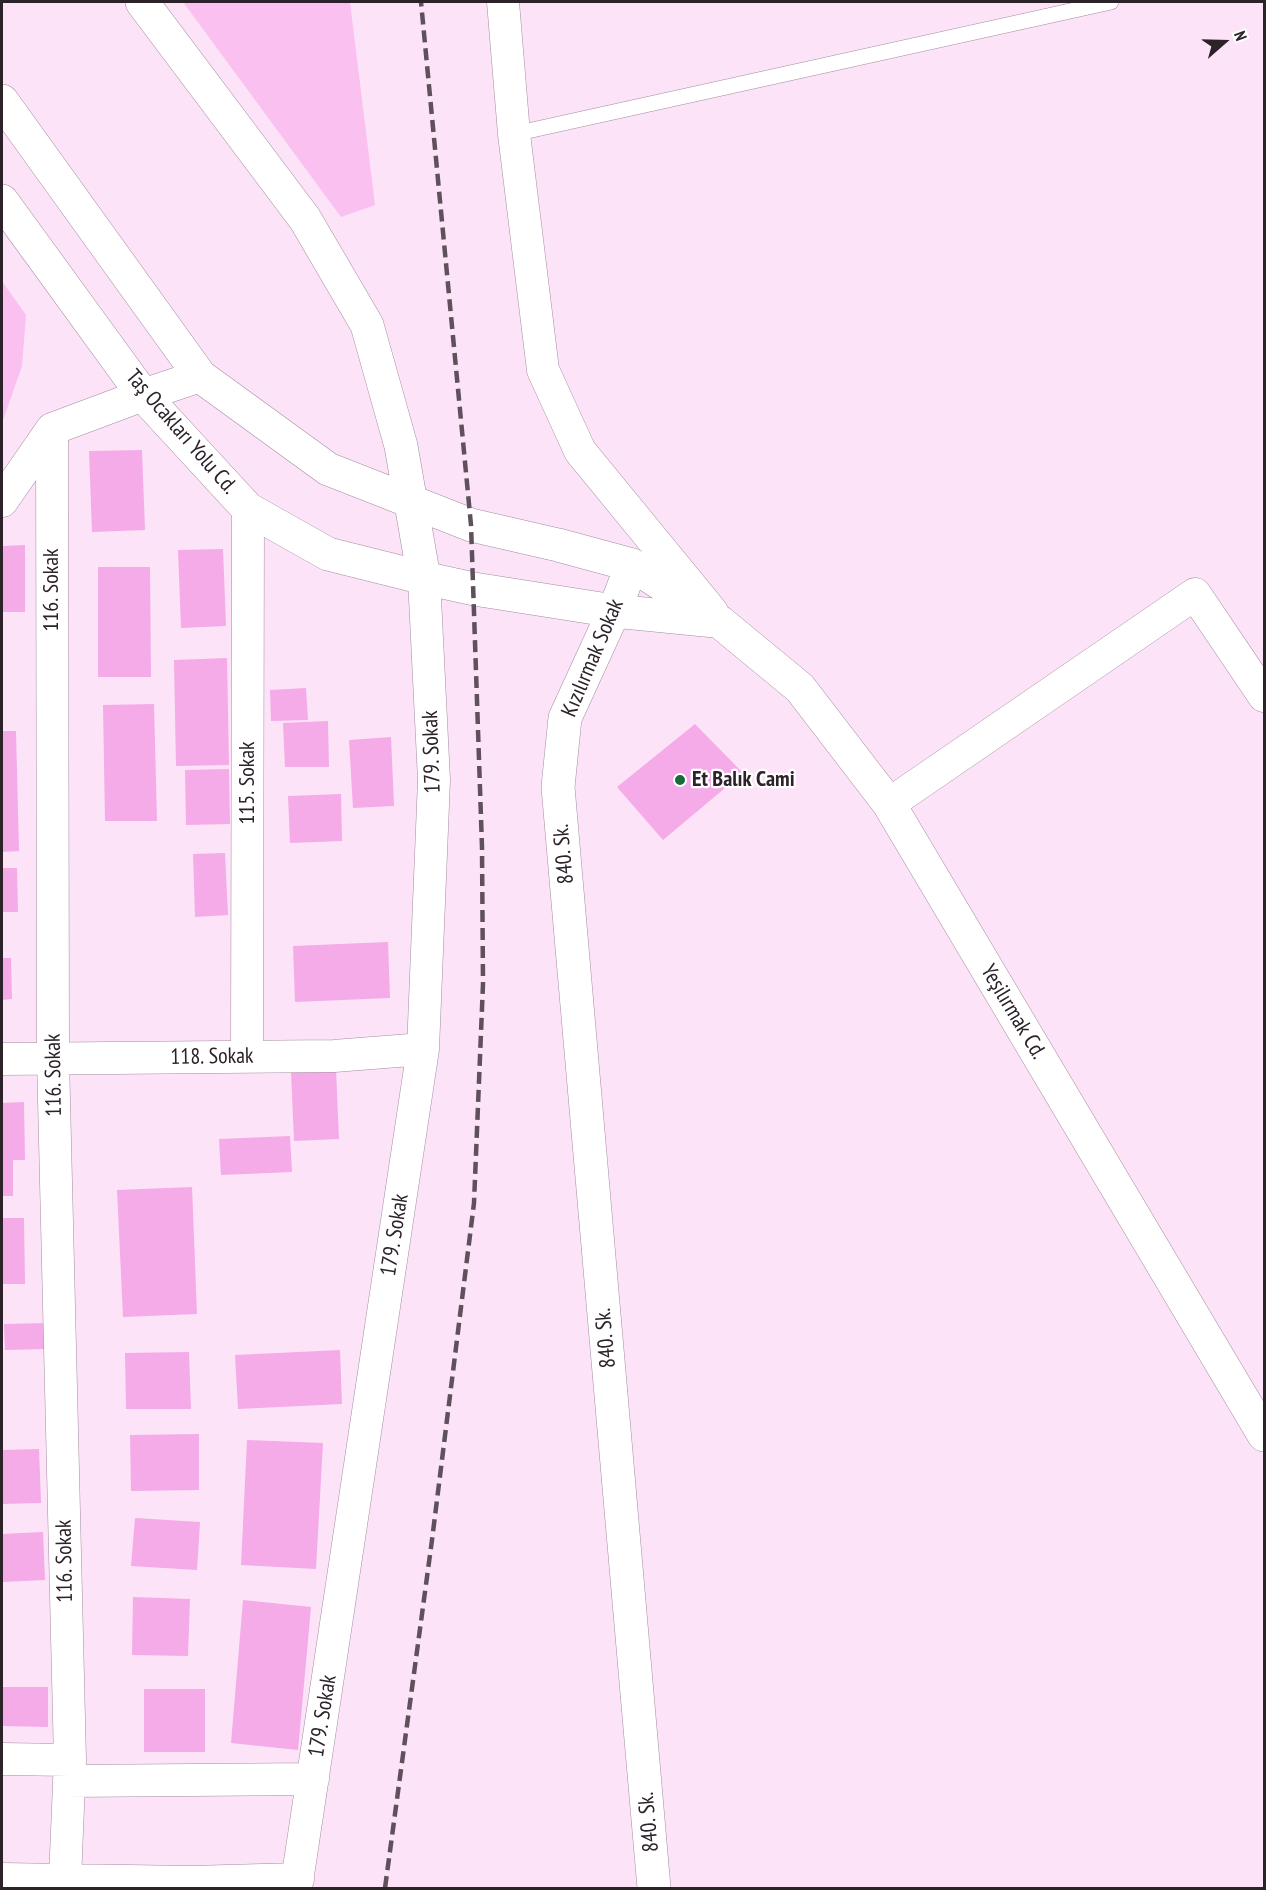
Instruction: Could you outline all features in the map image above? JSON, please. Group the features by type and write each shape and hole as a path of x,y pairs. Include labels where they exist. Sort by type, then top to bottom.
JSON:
{"main road":[{"path":"142,2 305,219 367,325 401,446 424,578"},
{"name":"Yeşilırmak Cd.","path":"2,101 200,376 328,469 471,525 547,542 632,566 720,622 800,688 889,804 1264,1435"},
{"name":"Taş Ocakları Yolu Cd.","path":"2,201 143,394 249,509 328,554 424,578 474,589 614,611 720,622"},
{"name":"Kızılırmak Sokak","path":"558,787 565,718 632,566"},
{"name":"840. Sk.","path":"558,787 654,1888"}],"street":[{"path":"503,2 514,134 543,370 580,451 720,622"},
{"path":"2,501 52,429 143,394 200,376"},
{"name":"116. Sokak","path":"52,429 53,1058 69,1770 65,1879"},
{"name":"115. Sokak","path":"247,1057 249,509"},
{"name":"179. Sokak","path":"297,1884 423,1049 435,780 424,578"},
{"path":"889,804 1195,594 1264,696"},
{"name":"118. Sokak","path":"2,1059 334,1056 423,1049"},
{"path":"2,1760 69,1770 313,1779"},
{"path":"2,1879 65,1879 190,1885 297,1884"}],"lane":[{"path":"514,134 1111,2"}],"shaded area":[{"path":"183,2 350,2 375,205 341,217"},
{"path":"2,281 26,315 22,366 2,423"}],"building":[{"path":"142,450 145,530 92,532 89,451"},
{"path":"25,545 25,612 2,612 2,546"},
{"path":"223,549 226,626 181,628 178,550"},
{"path":"98,567 150,567 151,677 98,677"},
{"path":"227,658 229,765 176,766 174,660"},
{"path":"306,688 308,720 271,721 270,690"},
{"path":"154,704 157,821 105,821 103,705"},
{"path":"328,721 329,767 285,767 283,723"},
{"name":"Et Balık Cami","path":"695,724 743,773 663,840 617,787"},
{"path":"2,731 16,731 19,851 2,852"},
{"path":"391,737 394,806 353,808 349,740"},
{"path":"229,769 230,824 186,825 185,770"},
{"path":"341,794 342,841 290,843 288,796"},
{"path":"225,853 228,915 195,917 193,854"},
{"path":"2,868 17,868 18,912 2,912"},
{"path":"388,942 390,998 295,1002 293,946"},
{"path":"2,958 11,958 12,999 2,1000"},
{"path":"336,1069 339,1139 294,1141 291,1072"},
{"path":"24,1102 25,1160 13,1160 13,1196 2,1196 2,1103"},
{"path":"290,1136 292,1172 221,1175 219,1139"},
{"path":"192,1187 197,1314 123,1317 117,1190"},
{"path":"2,1218 24,1218 25,1284 2,1284"},
{"path":"47,1323 47,1349 5,1350 4,1324"},
{"path":"340,1350 342,1404 238,1409 235,1355"},
{"path":"189,1352 191,1409 126,1409 125,1353"},
{"path":"199,1434 199,1490 131,1491 130,1435"},
{"path":"247,1440 323,1443 316,1569 241,1565"},
{"path":"39,1449 41,1503 2,1504 2,1450"},
{"path":"135,1518 200,1522 197,1570 131,1566"},
{"path":"43,1532 45,1580 2,1582 2,1534"},
{"path":"133,1597 190,1599 188,1656 132,1655"},
{"path":"243,1600 311,1607 298,1750 231,1743"},
{"path":"2,1687 48,1687 48,1727 2,1726"},
{"path":"144,1689 205,1689 205,1752 144,1752"}],"railway":[{"path":"385,1888 474,1203 483,984 482,847 471,525 421,2"}],"place":[{"name":"Et Balık Cami","path":"680,780"}]}
